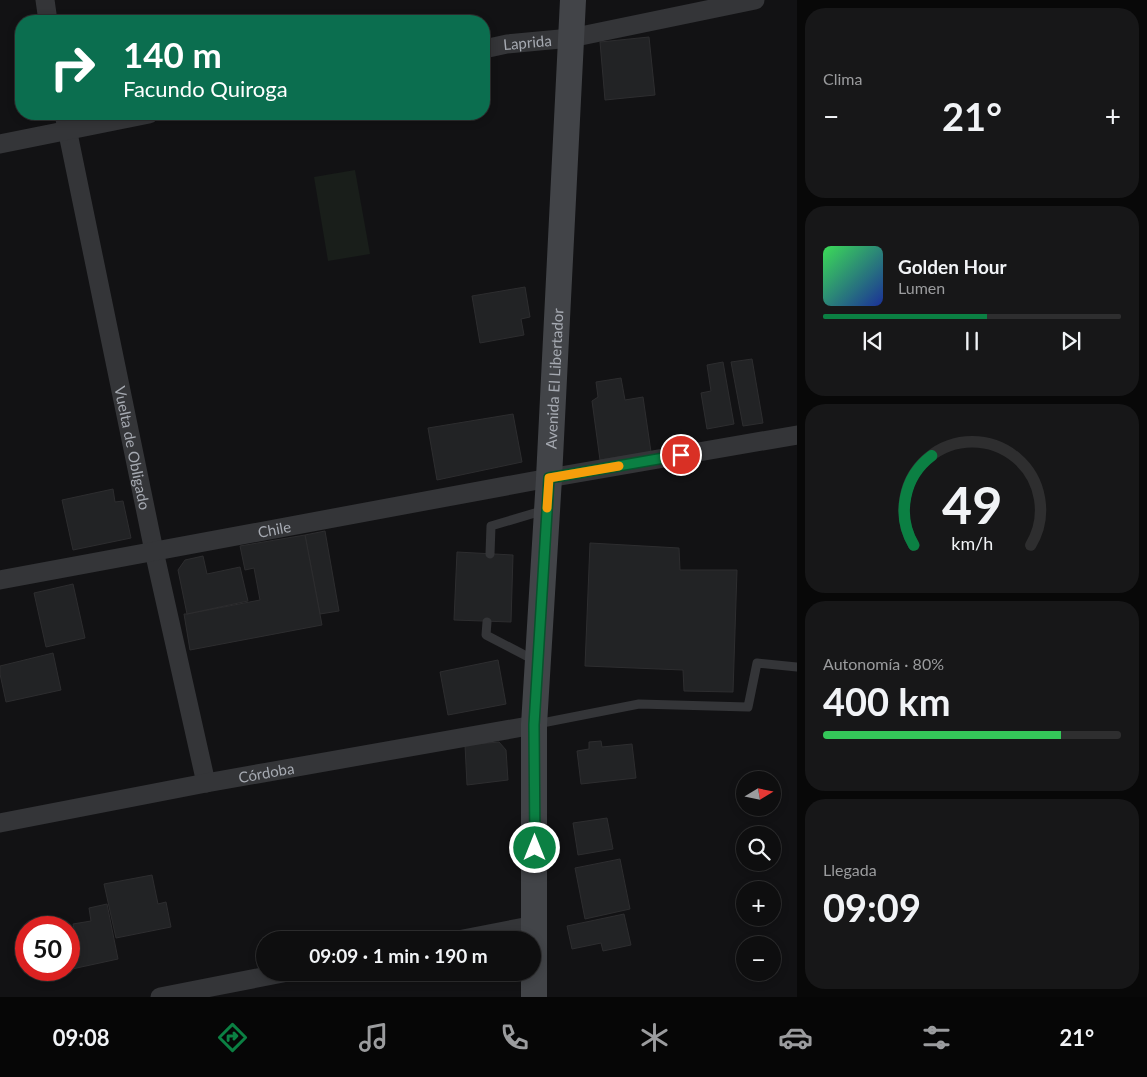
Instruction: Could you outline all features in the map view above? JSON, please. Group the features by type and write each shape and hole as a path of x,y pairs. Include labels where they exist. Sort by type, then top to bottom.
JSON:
{"main road":[{"name":"Avenida El Libertador","path":"534,997 534,725 549,478 573,0"}],"street":[{"path":"45,0 47,15"},
{"name":"Laprida","path":"490,48 507,44 571,38 755,0"},
{"path":"0,144 65,122 86,120"},
{"name":"Vuelta de Obligado","path":"65,122 154,552 206,783"},
{"name":"Chile","path":"0,580 549,478 797,435"},
{"name":"Córdoba","path":"0,823 206,783 534,725"},
{"path":"504,931 535,925"},
{"path":"160,997 252,988 268,981"}],"lane":[{"path":"490,554 491,526 547,509"},
{"path":"487,622 486,635 538,662"},
{"path":"534,725 639,704 748,707 757,664 797,667"}],"shaded area":[{"path":"355,170 370,254 328,261 314,177"}],"building":[{"path":"649,37 655,95 605,100 600,42"},
{"path":"525,287 530,317 521,319 524,335 480,343 472,296"},
{"path":"752,359 763,423 743,426 731,362"},
{"path":"723,362 734,424 707,429 701,393 711,391 707,365"},
{"path":"621,378 625,400 643,397 651,452 600,460 592,401 598,397 596,382"},
{"path":"513,414 522,462 437,480 428,428"},
{"path":"113,489 115,502 123,501 131,538 73,550 62,500"},
{"path":"325,531 339,611 320,614 305,535"},
{"path":"305,535 322,625 190,650 184,614 260,600 254,568 245,570 240,546"},
{"path":"590,543 679,548 680,570 737,570 733,692 684,691 683,670 585,666"},
{"path":"457,552 513,555 511,622 454,620"},
{"path":"203,556 207,574 240,567 248,601 187,614 178,570 185,560"},
{"path":"73,584 85,638 46,647 34,593"},
{"path":"53,653 61,690 6,702 0,666"},
{"path":"498,660 506,704 448,715 440,672"},
{"path":"601,741 602,747 632,744 636,778 581,784 577,751 589,749 589,742"},
{"path":"499,742 506,750 508,780 467,785 465,745"},
{"path":"607,818 613,849 578,855 573,823"},
{"path":"620,859 630,909 585,919 575,868"},
{"path":"152,875 158,904 166,902 171,927 116,938 104,884"},
{"path":"107,904 118,959 80,967 80,923 91,921 89,908"},
{"path":"624,914 631,945 603,951 601,943 572,949 567,926"}],"slow traffic":[{"path":"547,508 549,478 619,466"}],"route":[{"path":"535,848 534,725 549,478 681,455"}]}
